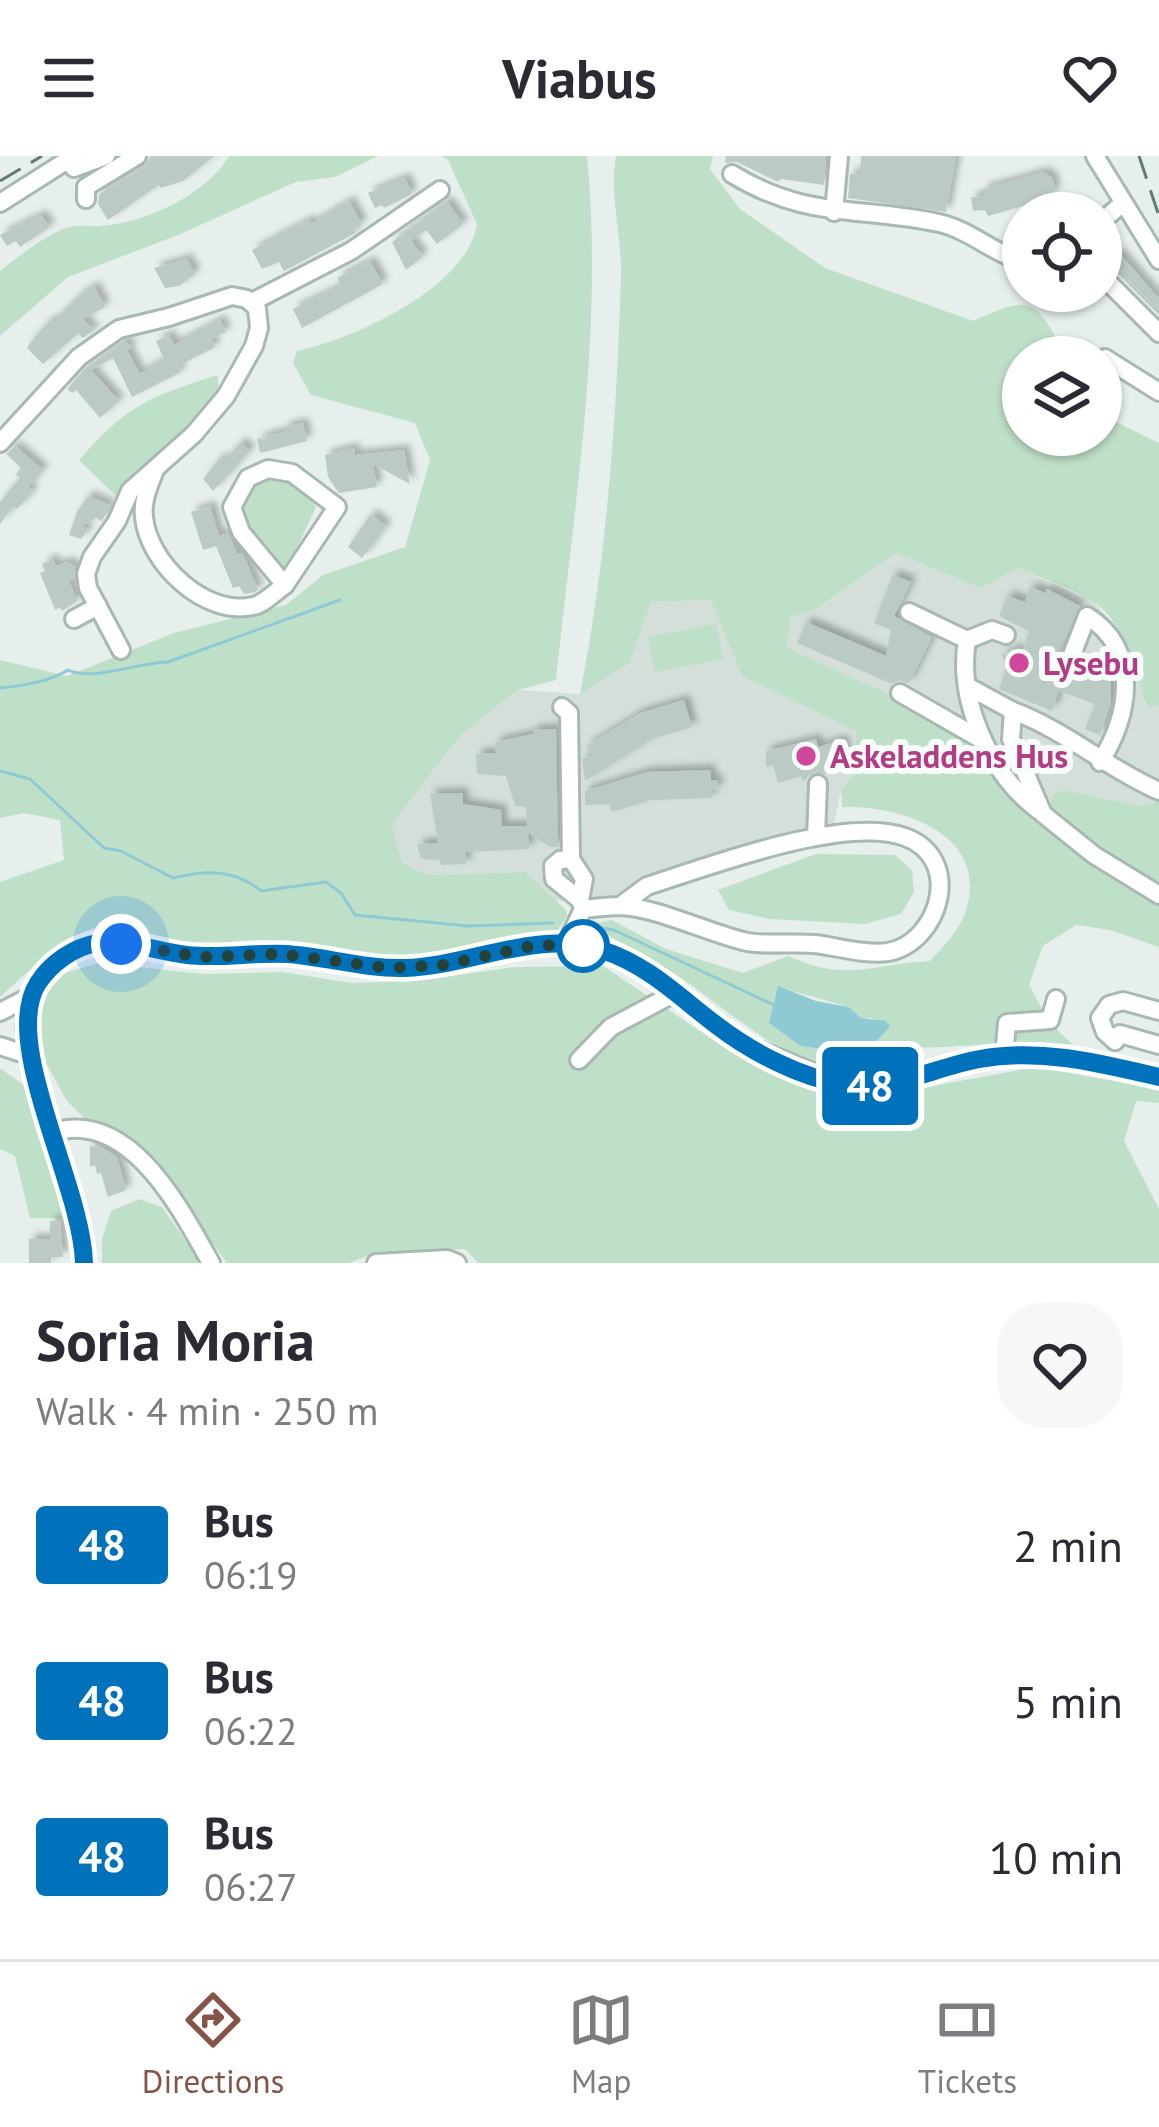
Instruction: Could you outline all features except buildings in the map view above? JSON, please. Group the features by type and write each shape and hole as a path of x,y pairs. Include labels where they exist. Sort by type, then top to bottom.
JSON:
{"street":[{"path":"0,203 71,158 74,169 80,169 106,156"},
{"path":"86,199 86,187 137,156"},
{"path":"834,212 838,156"},
{"path":"1095,156 1159,260"},
{"path":"732,174 802,205 936,222 959,228 1002,251"},
{"path":"252,302 351,251 440,190"},
{"path":"0,443 79,357 119,328 232,296 252,302 260,316 259,328 226,396 194,434 130,491 118,521 92,557 86,574 88,588 121,650"},
{"path":"1122,303 1159,333"},
{"path":"1122,369 1159,392"},
{"path":"155,470 143,515 148,538 168,568 196,595 228,605 254,606 285,585 337,507 292,473 268,469 241,486 232,507 234,519 268,569 285,585"},
{"path":"74,619 98,606"},
{"path":"909,612 967,640 992,630 1006,635"},
{"path":"1070,660 1087,616 1107,634 1123,664 1128,684 1125,706 1100,762"},
{"path":"967,640 963,660 982,740 1011,784 1094,855 1159,895"},
{"path":"967,686 1037,720 1100,762 1159,791"},
{"path":"900,693 982,740"},
{"path":"562,707 569,713 571,859 584,878 567,944"},
{"path":"1013,711 1011,739 1043,814"},
{"path":"816,837 818,784"},
{"path":"571,859 556,862 552,873 560,887 581,904 620,906 749,944 782,940 880,953 906,947 925,930 934,910 940,871 924,847 903,836 877,832 816,837 647,886 620,906"},
{"path":"84,1263 79,1217 28,1055 25,1026 31,996 53,966 80,949 102,943 203,957 280,954 389,968 443,965 523,946 567,944 628,961 746,1046 841,1084 880,1085 1004,1056 1050,1055 1159,1077"},
{"path":"579,1060 611,1028 677,992"},
{"path":"0,1012 31,996"},
{"path":"1004,1056 1007,1023 1050,1020 1056,999"},
{"path":"1115,1041 1100,1018 1109,1005 1123,1001 1159,1011"},
{"path":"1110,1066 1120,1034 1159,1045"},
{"path":"0,1046 28,1055"},
{"path":"53,1132 91,1127 126,1148 177,1205 211,1263"},
{"path":"376,1263 447,1258 457,1263"}],"shaded area":[{"name":"Lysebu","path":"896,553 980,588 1018,568 1093,601 1118,631 1136,667 1145,706 1159,706 1159,801 1138,806 1063,790 1044,825 787,649 791,617 818,609"},
{"path":"712,600 742,676 856,731 855,775 841,789 833,829 593,905 553,900 525,872 428,875 402,863 392,824 460,736 518,690 580,694 630,663 651,602"}],"green space":[{"path":"229,156 378,156 335,177 296,182 68,277 0,336 0,271 7,265 63,229 126,222 160,211 207,182"},
{"path":"441,156 587,156 592,287 585,418 556,680 518,690 460,736 392,824 402,863 428,875 525,872 567,916 557,931 407,957 347,955 268,940 195,943 105,926 63,944 0,997 0,882 64,860 60,820 24,813 0,818 0,660 67,676 174,633 286,605 323,575 405,547 430,460 415,423 311,395 293,363 297,351 348,335 405,307 453,269 469,247 477,224 448,160"},
{"path":"616,156 713,156 710,169 740,209 825,268 973,321 1002,310 1039,313 1055,336 1002,336 1002,456 1122,456 1122,425 1159,443 1159,706 1146,706 1127,646 1101,608 1072,590 1018,568 980,588 896,553 817,609 791,617 787,648 973,733 1044,823 1053,795 1064,790 1138,806 1159,801 1159,947 1110,930 1076,925 1043,946 1029,985 1050,1023 1073,1045 908,1047 878,1068 850,1071 823,1066 769,1041 672,972 592,924 612,920 666,949 743,973 788,956 827,969 859,970 930,961 961,922 970,881 964,859 933,828 888,811 842,807 841,789 855,775 856,731 742,676 711,600 651,602 630,663 580,694 604,538 613,433 621,275","holes":["778,987 849,1007 861,1018 890,1027 865,1053 769,1024"]},
{"path":"218,375 218,394 120,500 79,460 126,414"},
{"path":"286,477 307,491 316,507 285,574 248,530 240,505 258,484"},
{"path":"716,624 723,659 655,672 648,637"},
{"path":"816,854 895,855 912,870 914,892 901,914 865,924 770,919 729,910 718,890"},
{"path":"98,963 203,974 282,972 351,983 415,981 516,967 603,966 731,1052 789,1081 857,1100 1036,1067 1159,1089 1159,1103 1136,1101 1124,1141 1159,1209 1159,1263 478,1263 465,1249 375,1253 349,1263 227,1263 154,1163 89,1123 67,1101 42,1056 36,1003 65,973"},
{"path":"0,1068 25,1086 64,1218 30,1218 15,1156 0,1149"},
{"path":"139,1199 162,1207 201,1263 102,1263 102,1239 111,1211"}],"water":[{"path":"778,986 816,1001 849,1007 861,1018 886,1021 890,1027 864,1054 801,1046 769,1023"}],"waterway":[{"path":"0,688 68,670 103,673 168,662 340,600"},
{"path":"0,771 30,779 104,848 121,851 173,878 220,873 261,891 326,882 341,893 355,915 468,926 553,923"},
{"path":"593,927 614,930 774,1005"}],"railway":[{"path":"0,181 42,156"},
{"path":"1139,156 1159,216"}],"bus line":[{"name":"48","path":"84,1263 79,1217 32,1070 25,1026 31,996 46,972 92,944 134,945 203,957 294,955 389,968 443,965 537,945 579,945 643,968 746,1046 841,1084 880,1085 964,1062 1023,1054 1078,1059 1159,1077"}],"place":[{"name":"Lysebu","path":"1019,663"},
{"name":"Askeladdens Hus","path":"806,756"}],"route":[{"path":"121,944 203,957 280,954 389,968 443,965 537,945 583,946"}]}
